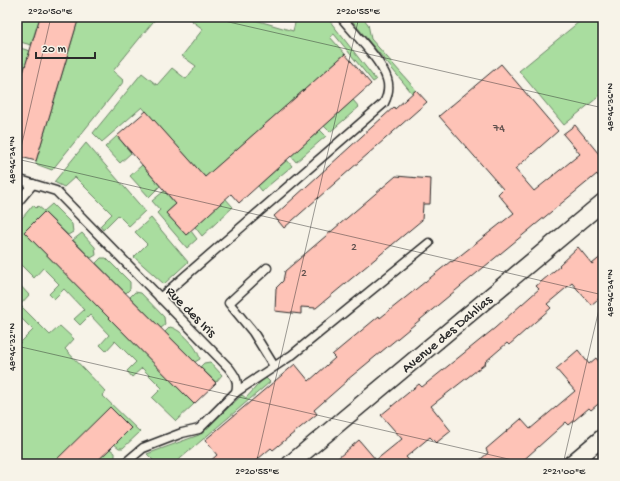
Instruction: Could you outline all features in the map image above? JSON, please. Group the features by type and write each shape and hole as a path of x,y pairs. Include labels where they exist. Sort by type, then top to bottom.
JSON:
{"street":[{"name":"Avenue des Dahlias","path":"290,464 603,202"},
{"path":"572,464 603,437"}],"lane":[{"path":"160,298 384,103 388,96 389,88 384,71 341,17"},
{"name":"Rue des Iris","path":"17,179 56,191 229,368 236,378 238,385 236,392"},
{"path":"17,203 33,184"},
{"path":"124,464 143,448 182,433 199,429 236,392 292,354 429,243"},
{"path":"267,268 229,303 252,332 274,366"}],"green space":[{"path":"20,17 40,17 31,45 17,41 17,26"},
{"path":"79,17 157,17 113,71 124,81 52,170 36,164 36,161"},
{"path":"193,17 245,17 293,31 296,19 329,20 376,80 373,82 334,34 330,37 345,54 212,171 208,179 233,207 202,236 195,227 215,208 206,178 142,107 102,142 93,133 142,73 157,85 172,68 186,79 196,66 182,56 203,29 192,21"},
{"path":"349,17 362,17 368,24 371,39 416,90 412,93"},
{"path":"585,17 603,17 603,93 564,125 519,71"},
{"path":"17,47 30,51 18,88 17,87"},
{"path":"353,100 359,107 330,132 324,126"},
{"path":"320,130 326,136 296,162 291,156"},
{"path":"117,136 131,153 120,163 105,147"},
{"path":"86,143 145,211 129,226 118,215 103,230 100,226 112,214 75,177 64,187 54,182"},
{"path":"287,160 292,166 262,191 258,186"},
{"path":"142,165 160,186 149,197 130,176"},
{"path":"164,191 176,204 166,213 186,235 191,231 197,239 187,248 157,213 160,210 152,201"},
{"path":"52,204 72,224 73,232 68,235 44,212 25,233 194,404 176,421 152,398 162,388 142,368 132,377 127,371 136,362 115,341 106,351 100,345 109,335 90,315 80,325 74,319 84,310 64,289 54,299 49,294 59,284 43,268 34,278 17,261 17,224 33,205 36,208 38,206 44,211"},
{"path":"151,218 188,262 164,284 134,257 147,244 135,232"},
{"path":"82,233 95,247 96,255 91,258 73,240"},
{"path":"101,258 106,258 130,282 130,289 126,293 96,263"},
{"path":"18,283 29,295 20,305 50,335 60,326 74,339 65,349 106,392 102,395 140,432 123,448 119,448 114,444 52,464 17,464 17,346 33,330 17,314"},
{"path":"135,292 141,293 164,317 165,325 161,328 130,297"},
{"path":"170,327 184,335 193,345 200,359 195,362 165,332"},
{"path":"210,362 222,375 216,382 200,367 204,363"},
{"path":"265,377 270,382 174,464 157,464 147,454 199,435 242,395 246,398"},
{"path":"110,449 115,453 115,457 108,464 94,464"}],"building":[{"path":"40,17 79,17 36,161 17,156 17,93"},
{"path":"345,54 371,84 239,203 231,194 186,235 166,213 176,204 117,136 146,111 205,177"},
{"path":"501,64 558,131 515,169 534,191 580,154 563,134 575,125 603,159 603,171 598,176 597,174 347,380 314,410 317,414 273,450 271,448 252,464 207,464 217,455 205,440 295,364 309,381 335,358 332,355 379,316 380,318 514,213 498,194 503,189 439,116"},
{"path":"416,90 427,102 284,228 274,216 394,107 395,109"},
{"path":"396,176 431,179 430,204 423,204 422,220 316,308 301,307 301,314 275,311 276,288 283,281 285,271"},
{"path":"44,212 216,383 194,404 24,232"},
{"path":"578,247 592,264 603,255 603,295 591,305 572,283 547,304 551,308 509,345 507,343 485,362 486,363 431,406 451,431 436,443 430,437 406,457 412,464 331,464 359,440 376,460 402,439 381,415 419,384 422,387 495,328 539,289 536,286 560,266 559,265"},
{"path":"578,350 589,364 596,358 603,367 603,400 591,410 589,408 569,425 566,422 519,464 475,464 488,453 486,449 521,419 530,429 575,391 556,369"},
{"path":"110,407 131,428 110,449 94,464 52,464"}]}
